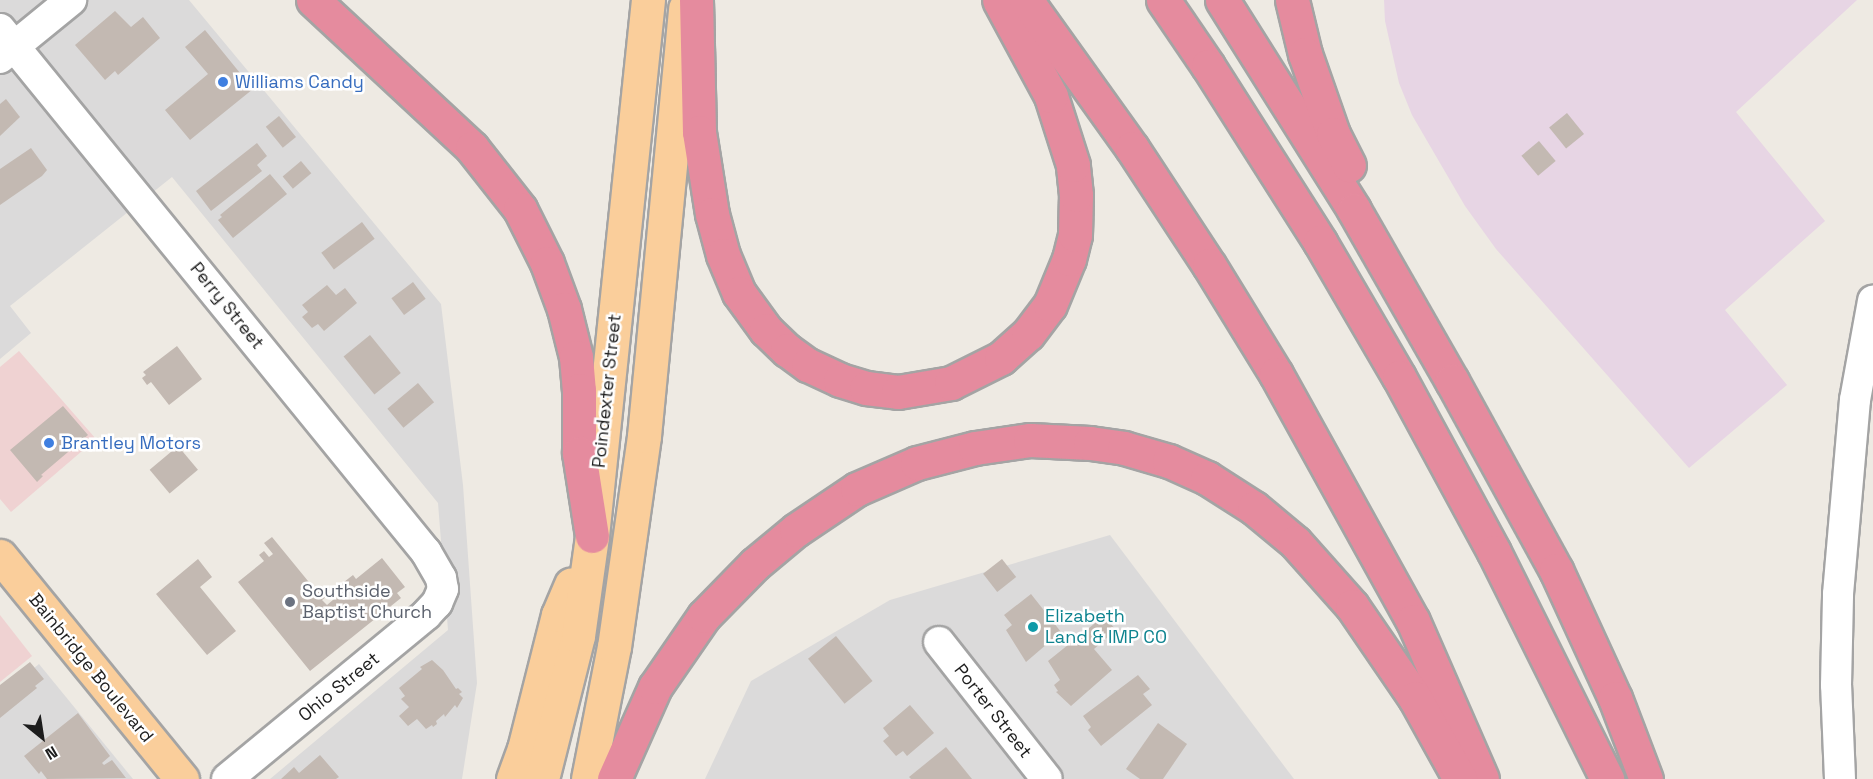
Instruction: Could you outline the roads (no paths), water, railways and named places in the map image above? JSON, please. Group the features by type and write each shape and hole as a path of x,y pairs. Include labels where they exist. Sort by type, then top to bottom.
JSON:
{"highway":[{"path":"313,0 472,148 520,209 547,263 564,309 576,357 579,390 579,453 592,536"},
{"path":"696,0 699,132 712,214 723,255 739,292 766,330 787,350 808,364 840,380 866,388 898,392 951,383 1001,358 1028,334 1050,305 1069,259 1074,235 1076,195 1073,165 1051,96 999,0"},
{"path":"1026,0 1132,148 1209,265 1276,374 1413,621 1482,779"},
{"path":"1163,0 1208,66 1320,242 1399,377 1494,552 1607,779"},
{"path":"1222,0 1320,154 1452,381 1556,570 1615,698 1646,779"},
{"path":"1292,0 1305,54 1333,134 1367,198 1452,381"},
{"path":"614,779 655,687 704,616 755,564 796,530 857,489 917,463 975,448 1030,440 1090,443 1124,448 1169,461 1207,478 1254,507 1295,542 1352,606 1415,698 1460,779"}],"main road":[{"name":"Poindexter Street","path":"542,779 578,636 592,536 648,0"},
{"path":"588,779 614,647 644,436 686,0"},
{"path":"513,779 524,749 558,615 592,536"},
{"name":"Bainbridge Boulevard","path":"0,556 182,779"}],"street":[{"path":"5,44 71,0"},
{"name":"Perry Street","path":"5,44 426,552 441,578 443,590"},
{"path":"1840,779 1836,685 1838,594 1855,400 1873,301"},
{"name":"Ohio Street","path":"227,779 426,615 437,603 443,590"},
{"name":"Porter Street","path":"939,642 1047,779"}],"place":[{"name":"Williams Candy","path":"223,82"},
{"name":"Brantley Motors","path":"49,443"},
{"name":"Southside Baptist Church","path":"290,602"},
{"name":"Elizabeth Land & IMP CO","path":"1033,627"}]}
